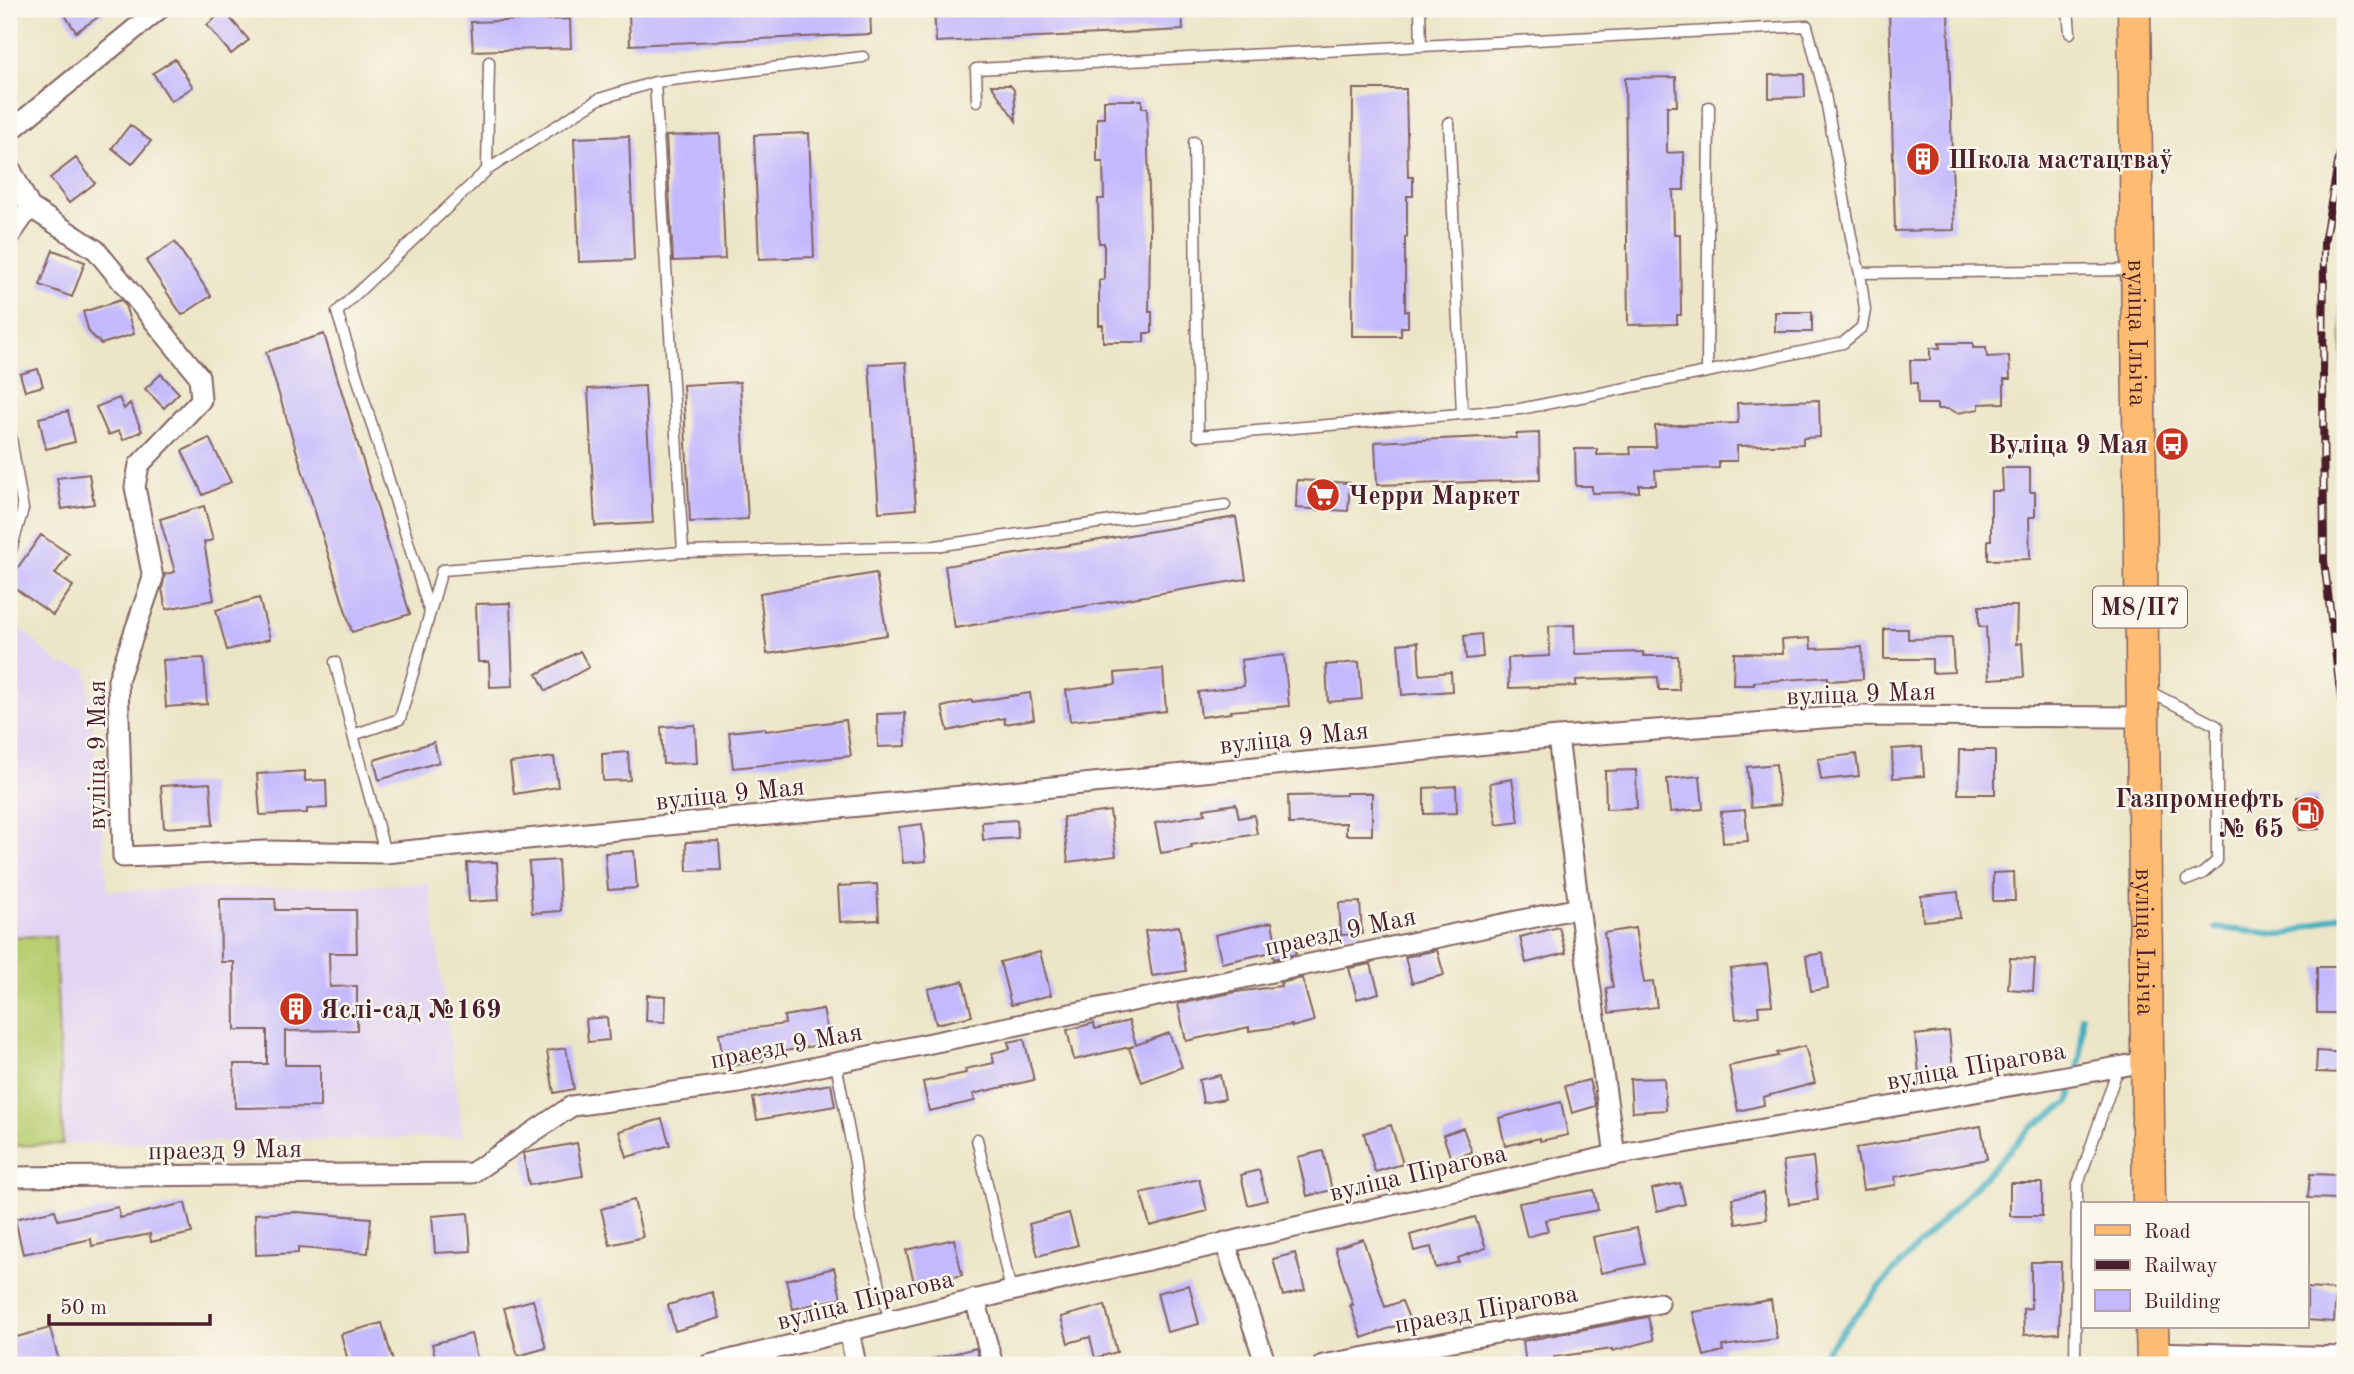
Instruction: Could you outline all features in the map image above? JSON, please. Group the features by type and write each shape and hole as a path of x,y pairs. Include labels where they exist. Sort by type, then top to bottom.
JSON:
{"main road":[{"name":"вуліца Ільіча","path":"2134,9 2141,702 2132,1064 2149,1202"}],"street":[{"path":"9,132 159,9"},
{"name":"вуліца 9 Мая","path":"9,166 30,207 96,250 199,376 201,400 139,465 135,487 153,578 118,680 123,857 266,850 385,853 1558,737 1852,716 2141,702"},
{"path":"9,237 30,207"},
{"path":"1558,737 1578,908 1615,1155"},
{"name":"праезд 9 Мая","path":"9,1177 472,1172 572,1106 739,1083 1578,908"},
{"name":"вуліца Пірагова","path":"709,1365 975,1299 1615,1155 2132,1064"},
{"path":"1225,1242 1266,1365"},
{"path":"975,1299 993,1365"},
{"name":"праезд Пірагова","path":"1323,1365 1659,1303"},
{"path":"849,1330 856,1365"},
{"path":"2152,1348 2345,1357"}],"lane":[{"path":"1420,9 1421,46"},
{"path":"2068,9 2070,33"},
{"path":"977,101 976,69 1807,26 1825,95 1860,272 1865,310 1862,327 1843,343 1520,409 1198,436 1194,142"},
{"path":"430,613 337,312 487,170 599,99 655,82 863,57"},
{"path":"487,170 489,62"},
{"path":"655,82 683,552"},
{"path":"1707,372 1709,107"},
{"path":"1449,123 1462,413"},
{"path":"1860,272 2136,270"},
{"path":"9,426 23,509 9,557"},
{"path":"353,735 400,719 442,570 683,552 935,546 1226,505"},
{"path":"335,662 385,853"},
{"path":"2141,702 2217,726 2217,861 2202,874 2188,880"},
{"path":"836,1063 855,1163 861,1220 890,1320"},
{"path":"2075,1365 2077,1187 2132,1064"},
{"path":"977,1139 1011,1291"}],"shaded area":[{"path":"9,617 59,664 87,669 108,891 429,884 463,1137 9,1145"}],"green space":[{"path":"2345,211 2345,492 2340,244"},
{"path":"55,936 63,1144 9,1146 9,937"}],"building":[{"path":"61,9 110,9 76,32"},
{"path":"629,9 870,9 871,34 630,45"},
{"path":"934,9 1182,9 1183,30 936,42"},
{"name":"Школа мастацтваў","path":"1889,9 1948,9 1954,230 1895,231"},
{"path":"224,11 249,40 231,54 207,25"},
{"path":"570,19 571,48 473,51 471,22"},
{"path":"175,59 193,87 171,101 153,73"},
{"path":"1804,74 1805,97 1769,98 1769,75"},
{"path":"1676,77 1677,106 1667,106 1667,153 1684,152 1684,190 1673,190 1674,234 1680,234 1681,315 1677,315 1677,324 1628,325 1625,78"},
{"path":"991,85 1010,85 1014,90 1016,121"},
{"path":"1353,89 1406,89 1408,177 1413,177 1413,196 1407,196 1405,237 1405,311 1408,311 1408,327 1401,327 1401,336 1352,336"},
{"path":"1104,100 1142,100 1142,108 1147,108 1149,312 1152,312 1152,333 1144,333 1144,342 1103,342 1103,325 1099,325 1099,280 1104,280 1104,243 1099,243 1098,199 1104,199 1103,162 1097,162 1097,118 1104,118"},
{"path":"130,125 151,141 132,164 112,148"},
{"path":"809,133 814,257 759,259 754,135"},
{"path":"720,134 725,259 673,261 666,136"},
{"path":"629,136 634,260 579,262 574,138"},
{"path":"76,158 95,183 69,203 50,178"},
{"path":"175,242 211,296 182,315 146,261"},
{"path":"53,250 85,262 72,297 40,285"},
{"path":"121,300 134,334 101,344 89,332 83,312"},
{"path":"1775,312 1812,312 1812,332 1775,332"},
{"path":"324,334 410,614 352,632 266,352"},
{"path":"1939,343 1973,343 1973,348 1986,348 1987,357 2009,356 2010,379 2004,379 2004,403 1979,404 1979,409 1958,413 1937,409 1937,404 1918,404 1917,383 1911,383 1910,360 1930,360 1930,348 1940,348"},
{"path":"906,362 916,509 879,512 869,364"},
{"path":"38,369 43,386 25,391 20,374"},
{"path":"161,374 179,393 164,408 145,389"},
{"path":"740,382 748,519 690,522 683,385"},
{"path":"645,386 653,523 595,526 588,389"},
{"path":"119,398 124,409 130,403 142,431 123,440 119,431 108,435 96,407"},
{"path":"1819,400 1820,437 1803,438 1803,444 1737,446 1737,461 1719,461 1719,468 1655,470 1656,485 1639,485 1639,492 1592,493 1592,486 1576,486 1575,449 1597,449 1597,455 1631,454 1630,447 1656,447 1655,426 1738,423 1737,403"},
{"path":"68,411 75,442 46,449 39,418"},
{"path":"1539,433 1540,480 1377,485 1375,442 1516,438 1516,434"},
{"path":"209,438 231,482 203,495 182,451"},
{"path":"2002,468 2030,468 2030,492 2035,492 2035,517 2029,517 2030,559 1988,560 1988,540 1991,540 1991,491 2003,491"},
{"path":"89,474 94,504 62,509 57,478"},
{"name":"Черри Маркет","path":"1297,480 1350,483 1348,511 1296,508"},
{"path":"204,506 213,540 204,542 214,600 166,609 162,589 165,574 175,572 160,519"},
{"path":"1236,517 1246,579 955,628 945,566"},
{"path":"41,535 69,554 55,574 73,586 53,615 9,584 9,580"},
{"path":"876,573 887,635 767,654 760,593"},
{"path":"259,598 270,639 227,650 216,610"},
{"path":"510,603 513,686 490,687 489,662 478,662 476,604"},
{"path":"1979,606 2017,606 2016,644 2022,643 2024,677 1989,679 1986,627 1979,626"},
{"path":"1574,625 1575,654 1643,652 1644,656 1678,656 1679,690 1659,690 1658,677 1576,680 1576,686 1509,688 1508,658 1550,656 1549,626"},
{"path":"1884,629 1908,629 1908,639 1952,638 1954,672 1932,673 1932,659 1884,659"},
{"path":"1481,634 1483,657 1466,659 1464,636"},
{"path":"1810,638 1811,649 1862,647 1863,679 1828,681 1828,677 1733,685 1734,653 1783,654 1782,640"},
{"path":"1418,642 1420,675 1451,672 1452,691 1402,695 1398,644"},
{"path":"580,651 589,667 546,691 537,674"},
{"path":"1284,655 1289,706 1230,711 1231,713 1201,717 1198,692 1244,686 1241,660"},
{"path":"204,658 207,704 166,707 163,660"},
{"path":"1359,662 1362,699 1328,702 1326,665"},
{"path":"1163,669 1166,711 1070,721 1066,690 1116,684 1115,673"},
{"path":"1030,693 1034,719 1005,724 1004,718 948,731 942,707 972,700"},
{"path":"905,713 906,746 878,747 877,714"},
{"path":"846,720 851,756 733,768 729,732 765,728 766,731"},
{"path":"695,725 697,763 663,764 661,727"},
{"path":"434,742 439,762 379,780 374,760"},
{"path":"1922,747 1924,776 1893,778 1892,749"},
{"path":"1959,750 1995,750 1995,794 1958,794"},
{"path":"628,752 630,780 603,781 602,754"},
{"path":"1856,754 1859,776 1821,780 1818,759"},
{"path":"554,757 558,787 514,794 510,763"},
{"path":"1776,764 1780,805 1751,808 1747,767"},
{"path":"1636,770 1637,808 1606,809 1605,771"},
{"path":"305,771 305,781 326,780 327,808 307,809 307,813 260,815 257,774"},
{"path":"1700,776 1703,809 1670,812 1667,779"},
{"path":"1512,779 1519,822 1497,825 1490,783"},
{"path":"210,783 213,825 164,828 161,786"},
{"path":"1456,786 1457,813 1424,814 1424,788"},
{"path":"1372,793 1372,835 1346,835 1346,823 1289,824 1288,796"},
{"name":"Газпромнефть № 65","path":"2317,796 2319,829 2299,830 2297,797"},
{"path":"1236,804 1239,818 1254,815 1257,834 1161,853 1155,823 1205,814 1204,809"},
{"path":"1745,810 1748,841 1723,843 1721,812"},
{"path":"1110,811 1116,856 1068,862 1063,817"},
{"path":"1017,820 1018,838 983,840 982,822"},
{"path":"922,824 926,861 903,863 899,827"},
{"path":"719,841 721,870 687,871 686,842"},
{"path":"634,851 637,888 608,890 605,853"},
{"path":"558,860 561,911 532,913 529,862"},
{"path":"497,862 499,900 469,902 467,863"},
{"path":"2014,872 2015,901 1993,901 1993,873"},
{"path":"877,884 879,920 840,922 838,886"},
{"path":"1958,892 1960,918 1923,921 1921,896"},
{"name":"Яслі-сад №169","path":"220,899 275,899 276,910 356,910 357,953 329,953 330,987 357,986 357,1030 285,1031 285,1065 320,1065 320,1107 235,1108 234,1064 267,1064 267,1030 235,1030 234,962 221,962"},
{"path":"1360,902 1362,934 1341,935 1339,903"},
{"path":"1272,922 1275,939 1291,938 1296,954 1274,959 1272,952 1222,963 1215,935"},
{"path":"1179,926 1186,971 1152,976 1145,931"},
{"path":"1559,927 1566,953 1526,963 1520,937"},
{"path":"1635,928 1644,983 1653,982 1657,1007 1609,1013 1606,988 1613,987 1604,933"},
{"path":"1437,950 1444,975 1412,983 1405,957"},
{"path":"1040,952 1051,995 1011,1005 1000,962"},
{"path":"1823,953 1828,988 1811,991 1806,956"},
{"path":"2010,958 2035,959 2033,991 2008,989"},
{"path":"1371,964 1379,993 1357,999 1349,968"},
{"path":"1767,964 1772,1005 1758,1006 1759,1016 1736,1019 1730,969"},
{"path":"2317,967 2341,967 2341,1013 2317,1013"},
{"path":"1302,978 1314,1021 1292,1027 1249,1031 1249,1027 1186,1041 1178,1004 1281,986 1280,983"},
{"path":"963,981 972,1016 936,1024 928,989"},
{"path":"647,995 666,996 665,1022 646,1021"},
{"path":"823,1009 830,1043 763,1055 763,1061 724,1067 719,1033 785,1024 784,1016"},
{"path":"607,1017 609,1040 588,1042 586,1019"},
{"path":"1129,1021 1136,1045 1169,1033 1182,1067 1142,1082 1129,1048 1134,1046 1074,1060 1067,1030 1094,1023 1095,1029"},
{"path":"1949,1031 1953,1070 1919,1074 1915,1035"},
{"path":"1024,1039 1034,1080 973,1094 975,1101 929,1111 923,1082 966,1073 965,1069 994,1063 992,1053 1010,1049 1008,1042"},
{"path":"1805,1046 1815,1083 1763,1097 1764,1105 1738,1111 1729,1066 1778,1056 1777,1053"},
{"path":"566,1048 574,1089 554,1093 547,1051"},
{"path":"2317,1051 2345,1053 2345,1073 2316,1072"},
{"path":"1220,1075 1225,1099 1203,1103 1199,1080"},
{"path":"1664,1078 1666,1110 1632,1112 1630,1079"},
{"path":"1589,1080 1596,1106 1572,1113 1565,1086"},
{"path":"831,1084 835,1106 757,1120 753,1098"},
{"path":"1561,1102 1568,1135 1505,1146 1499,1118"},
{"path":"662,1119 670,1145 627,1157 619,1131"},
{"path":"1391,1125 1403,1164 1375,1172 1364,1133"},
{"path":"1981,1126 1987,1159 1895,1177 1896,1185 1863,1190 1856,1148"},
{"path":"1463,1128 1472,1152 1451,1159 1443,1135"},
{"path":"577,1143 583,1176 529,1185 523,1153"},
{"path":"1323,1151 1332,1190 1307,1196 1298,1157"},
{"path":"1813,1157 1818,1200 1789,1204 1783,1161"},
{"path":"1259,1170 1267,1200 1248,1205 1241,1175"},
{"path":"2310,1174 2340,1175 2338,1199 2308,1198"},
{"path":"1199,1179 1207,1211 1150,1226 1141,1193"},
{"path":"1680,1183 1685,1204 1657,1211 1652,1189"},
{"path":"2010,1183 2042,1183 2042,1216 2010,1216"},
{"path":"1594,1190 1598,1210 1545,1220 1548,1231 1527,1237 1519,1203"},
{"path":"1763,1193 1767,1219 1736,1224 1732,1198"},
{"path":"634,1200 643,1237 610,1245 601,1209"},
{"path":"185,1203 192,1233 151,1242 150,1234 92,1246 91,1239 23,1254 15,1219 55,1210 58,1220 118,1207 120,1218"},
{"path":"297,1212 371,1218 368,1253 298,1248 298,1253 256,1255 255,1214"},
{"path":"468,1213 471,1251 435,1253 432,1216"},
{"path":"1069,1213 1078,1245 1038,1256 1029,1224"},
{"path":"1475,1217 1486,1248 1458,1258 1459,1262 1436,1268 1431,1247 1414,1251 1410,1235"},
{"path":"1637,1228 1645,1264 1601,1273 1593,1237"},
{"path":"954,1239 962,1275 915,1286 906,1250"},
{"path":"1363,1239 1385,1307 1402,1301 1410,1321 1362,1338 1335,1248"},
{"path":"1295,1253 1305,1290 1283,1296 1273,1259"},
{"path":"2031,1262 2061,1262 2059,1333 2024,1335 2023,1309 2031,1308"},
{"path":"834,1268 841,1298 793,1309 786,1280"},
{"path":"1189,1285 1199,1324 1167,1332 1157,1293"},
{"path":"2308,1288 2336,1290 2334,1322 2308,1320"},
{"path":"712,1292 720,1318 675,1331 668,1305"},
{"path":"533,1300 546,1348 518,1356 504,1308"},
{"path":"1771,1300 1777,1339 1722,1346 1723,1351 1704,1356 1693,1312"},
{"path":"1105,1305 1117,1352 1095,1358 1090,1337 1068,1343 1061,1317"},
{"path":"1648,1317 1654,1340 1612,1351 1554,1357 1555,1365 1526,1365 1523,1341"},
{"path":"382,1323 394,1365 349,1365 341,1334"},
{"path":"50,1328 60,1365 9,1365 9,1339"},
{"path":"471,1334 479,1365 437,1365 432,1344"},
{"path":"976,1348 980,1365 933,1365 932,1359"}],"waterway":[{"path":"2216,928 2286,935 2345,913"},
{"path":"1818,1365 1819,1359 1891,1274 2031,1128 2069,1102 2081,1057 2082,1016"}],"railway":[{"path":"2345,124 2324,243 2323,376 2324,561 2345,731"}],"place":[{"name":"Школа мастацтваў","path":"1923,159"},
{"name":"Вуліца 9 Мая","path":"2172,444"},
{"name":"Черри Маркет","path":"1323,495"},
{"name":"Газпромнефть № 65","path":"2308,813"},
{"name":"Яслі-сад №169","path":"296,1009"}]}
